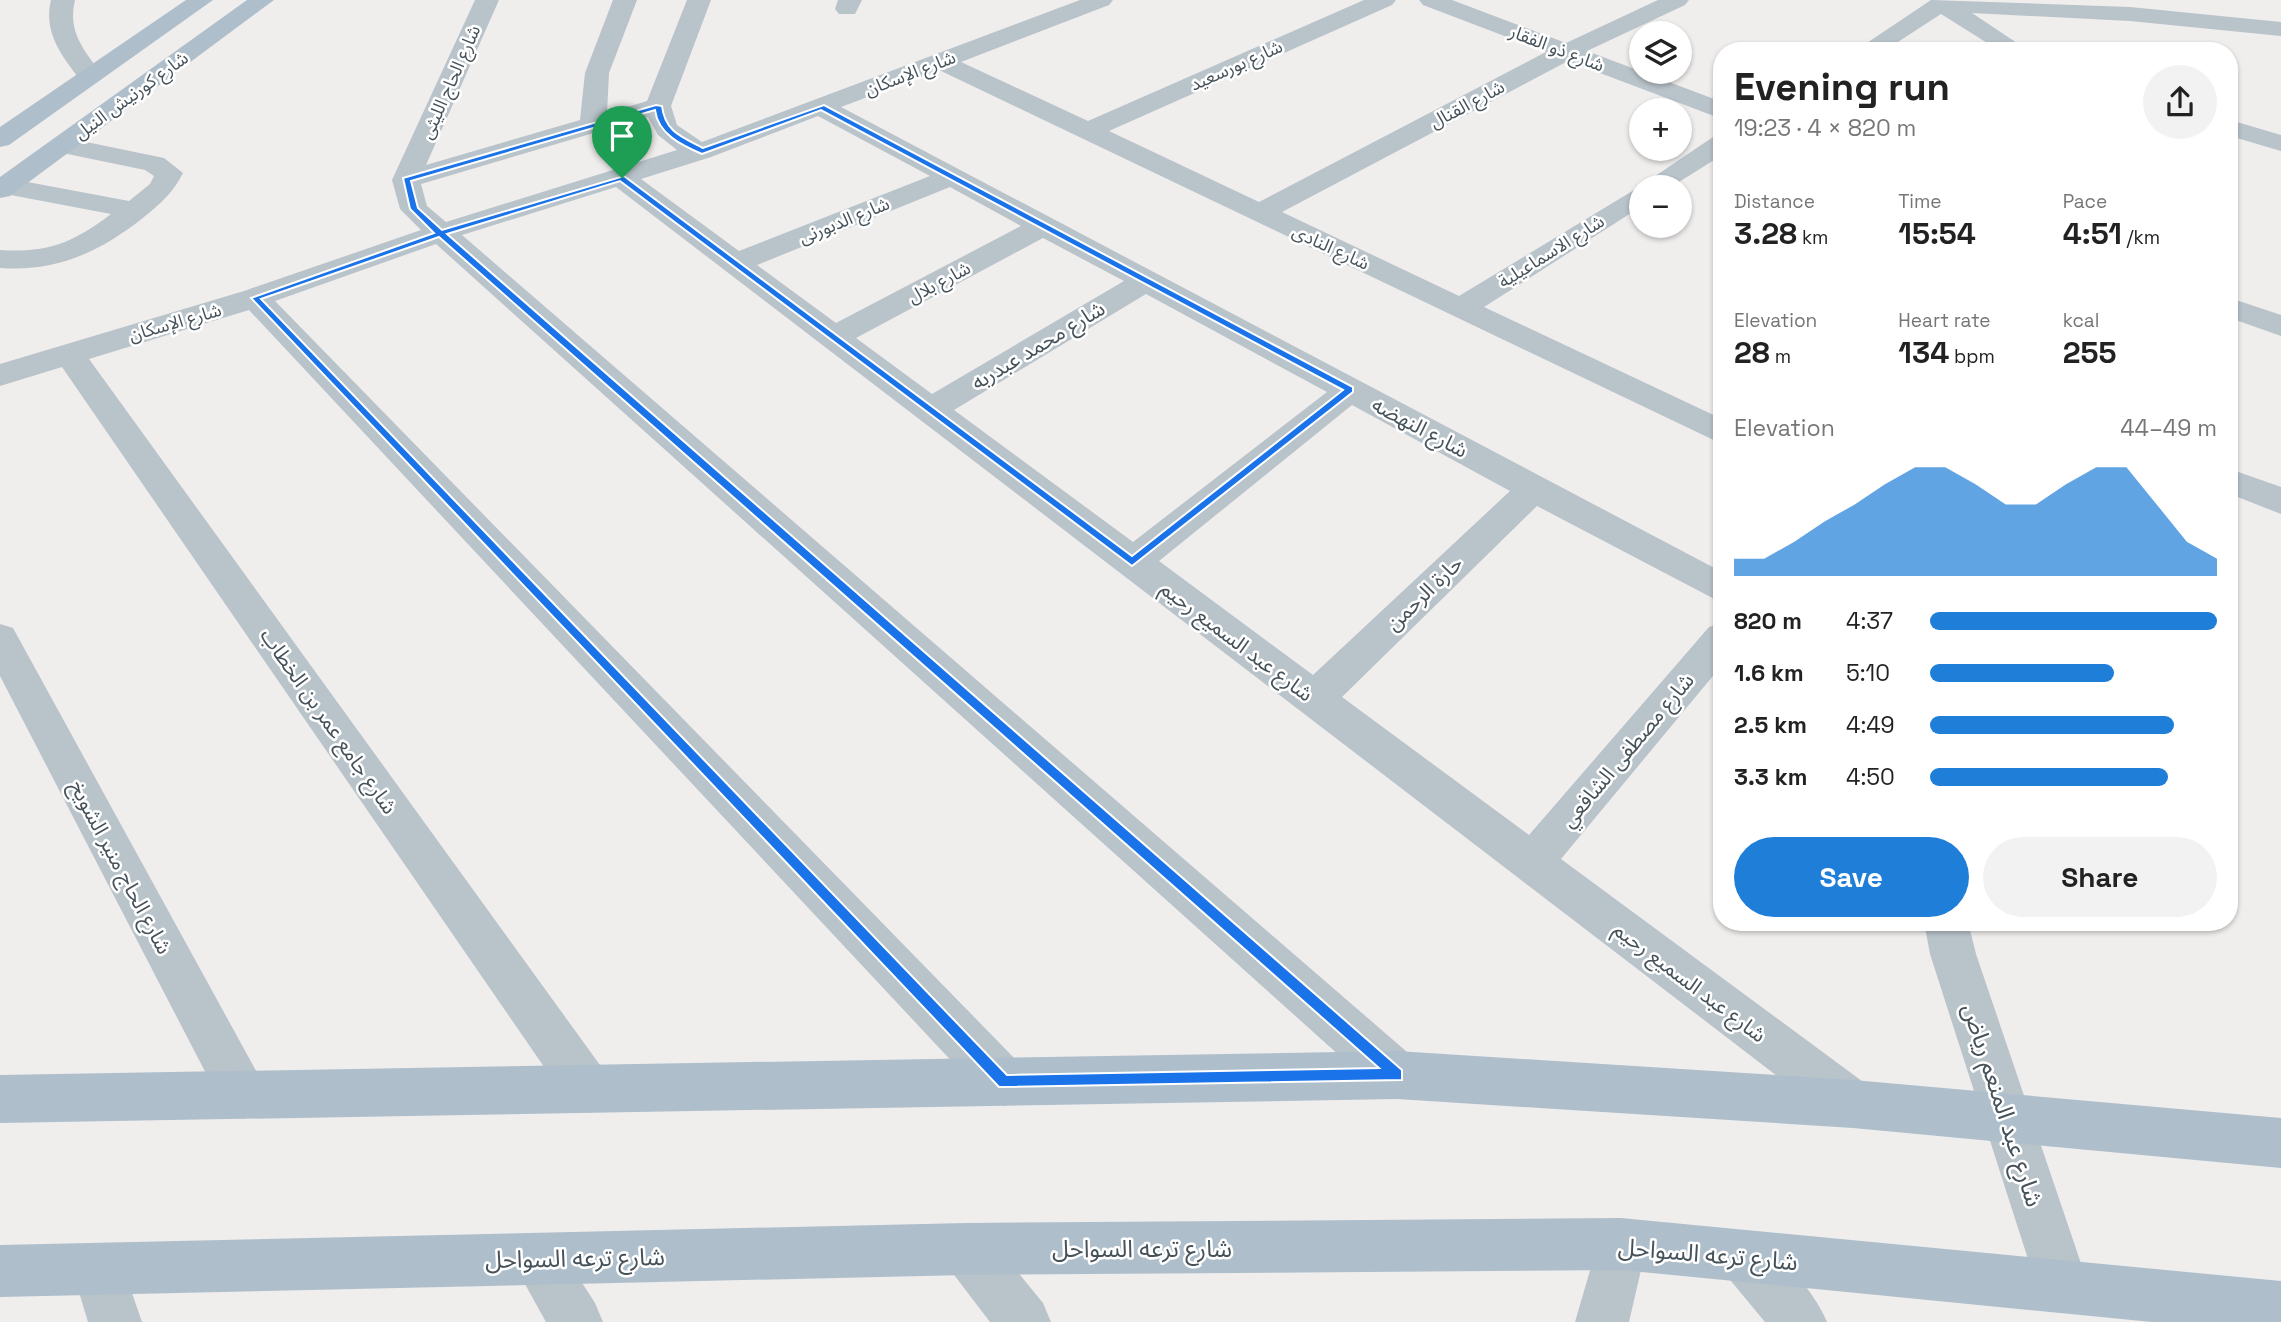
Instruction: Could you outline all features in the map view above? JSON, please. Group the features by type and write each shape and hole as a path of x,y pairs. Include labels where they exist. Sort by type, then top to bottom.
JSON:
{"main road":[{"name":"شارع كورنيش النيل","path":"0,139 201,0"},
{"name":"شارع كورنيش النيل","path":"3,188 262,0"},
{"path":"0,1099 1397,1075 1853,1104 2281,1143"},
{"name":"شارع ترعه السواحل","path":"0,1271 966,1249 1620,1244 2281,1308"}],"street":[{"path":"64,0 59,13 65,44 90,76"},
{"name":"شارع الحاج الليثى","path":"406,180 487,0"},
{"path":"593,127 597,73 625,0"},
{"path":"699,0 658,106 660,120 668,132 702,151"},
{"name":"شارع الإسكان","path":"0,375 255,298 440,233 702,151 1101,0"},
{"name":"شارع بورسعيد","path":"1087,131 1384,0"},
{"name":"شارع ذو الفقار","path":"1432,0 1713,108"},
{"name":"شارع القنال","path":"1259,213 1566,52 1677,0"},
{"path":"2256,0 2279,28"},
{"path":"1880,42 1936,2 2124,7 2279,28"},
{"path":"1936,2 2002,42"},
{"name":"شارع النادى","path":"940,61 1461,308 1713,422"},
{"path":"658,106 406,180 414,209 1397,1075"},
{"name":"شارع النهضه","path":"821,107 1713,584"},
{"path":"2238,131 2281,144"},
{"path":"0,259 25,263 66,255 102,235 162,188 169,173 164,167 62,145"},
{"path":"1671,175 1713,149"},
{"name":"شارع الدبورنى","path":"736,263 952,177"},
{"name":"شارع عبد السميع رحيم","path":"622,178 1853,1104"},
{"path":"3,188 134,210"},
{"name":"شارع الاسماعيلية","path":"1461,308 1629,202"},
{"name":"شارع بلال","path":"834,337 1043,226"},
{"name":"شارع محمد عبدربه","path":"930,410 1146,281"},
{"path":"255,298 1004,1082"},
{"path":"2238,311 2281,326"},
{"name":"شارع جامع عمر بن الخطاب","path":"69,353 588,1089"},
{"path":"1132,562 1350,390"},
{"path":"2238,484 2281,501"},
{"name":"حارة الرحمن","path":"1314,699 1534,488"},
{"name":"شارع الحاج منير الشويخ","path":"0,639 243,1095"},
{"name":"شارع مصطفى الشافعي","path":"1532,862 1713,649"},
{"name":"شارع عبد المنعم رياض","path":"1948,931 1953,954 2063,1287"},
{"path":"1602,1322 1620,1244"},
{"path":"966,1249 1024,1322"},
{"path":"1744,1257 1800,1322"},
{"path":"537,1259 576,1322"},
{"path":"98,1269 115,1322"}],"route":[{"path":"622,178 440,233 255,298 1004,1082 1397,1075 440,233 425,222 414,209 406,180 658,106 660,120 668,132 683,143 702,151 821,107 1350,390 1132,562 622,178"}]}
